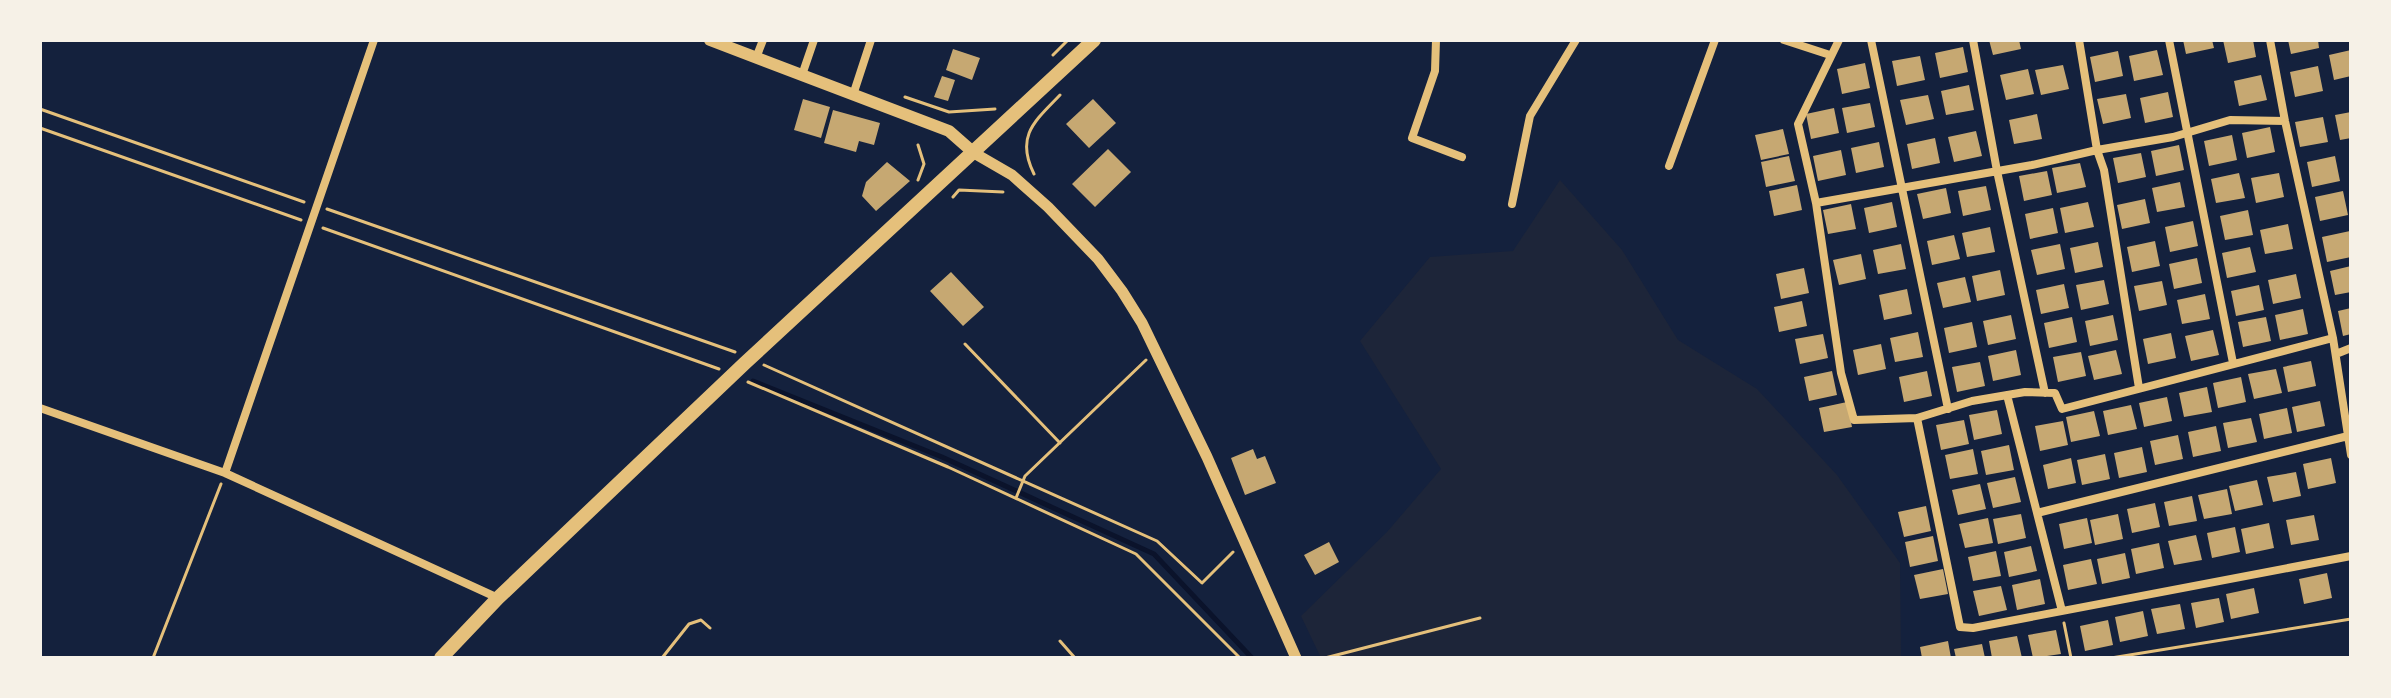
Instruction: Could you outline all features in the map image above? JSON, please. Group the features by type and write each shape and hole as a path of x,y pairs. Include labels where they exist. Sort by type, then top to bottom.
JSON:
{"main road":[{"path":"710,40 949,131 974,153"},
{"path":"441,658 498,598 741,367 1094,40"}],"street":[{"path":"225,473 374,40"},
{"path":"756,58 763,40"},
{"path":"802,75 814,40"},
{"path":"853,95 871,40"},
{"path":"1436,40 1435,71 1412,138 1462,157"},
{"path":"1512,204 1530,116 1576,40"},
{"path":"1669,166 1715,40"},
{"path":"1784,40 1830,55"},
{"path":"1839,40 1798,124 1816,203 1841,373 1854,420 1917,418 2025,392 2055,393 2062,409 2333,338"},
{"path":"1871,40 1948,409"},
{"path":"1973,40 1997,171 2045,393"},
{"path":"2079,40 2097,150 2104,170 2139,388"},
{"path":"2169,40 2233,363"},
{"path":"2270,40 2333,338 2351,455"},
{"path":"1816,203 2187,133 2230,120 2285,121"},
{"path":"974,153 1012,175 1048,207 1098,259 1122,291 1156,351 1296,658"},
{"path":"2336,354 2351,348"},
{"path":"2007,395 2062,611"},
{"path":"40,408 225,473 498,598"},
{"path":"1917,418 1960,627 1973,628 2351,556"},
{"path":"2037,513 2348,436"}],"path":[{"path":"1046,61 1068,40"},
{"path":"1027,161 1026,136 1032,124 1062,93"},
{"path":"897,94 949,112 996,109"},
{"path":"40,109 317,206 741,367 1157,541 1202,583 1244,541"},
{"path":"40,128 702,362 741,367 1136,554 1240,658"},
{"path":"917,183 924,164 918,145"},
{"path":"953,197 959,190 1003,192"},
{"path":"965,344 1060,443"},
{"path":"1016,498 1025,476 1156,351"},
{"path":"153,658 225,473"},
{"path":"2062,611 2071,658"},
{"path":"1325,658 1480,618"},
{"path":"2111,658 2351,619"},
{"path":"662,658 689,624 701,620 710,628"},
{"path":"1060,641 1075,658"}],"shaded area":[{"path":"1560,180 1622,250 1678,340 1757,389 1837,475 1900,563 1901,658 1321,658 1301,616 1387,532 1441,469 1360,341 1430,257 1513,251"}],"building":[{"path":"1989,40 2019,40 2021,49 1993,55"},
{"path":"2183,40 2212,40 2214,48 2186,54"},
{"path":"2223,40 2253,40 2256,57 2228,63"},
{"path":"2288,40 2318,40 2319,48 2291,54"},
{"path":"1963,47 1968,72 1940,78 1935,53"},
{"path":"953,49 980,58 972,80 946,70"},
{"path":"2157,50 2163,75 2134,81 2129,56"},
{"path":"2351,50 2351,76 2334,80 2329,55"},
{"path":"2118,51 2123,76 2095,82 2090,57"},
{"path":"1920,56 1925,80 1897,86 1892,61"},
{"path":"1865,63 1870,88 1842,94 1837,69"},
{"path":"2063,65 2069,89 2041,95 2035,70"},
{"path":"2318,66 2323,91 2295,97 2290,72"},
{"path":"2028,69 2034,94 2006,100 2000,75"},
{"path":"2261,75 2267,100 2239,106 2234,81"},
{"path":"942,76 955,80 948,101 934,97"},
{"path":"1969,85 1974,110 1946,115 1941,91"},
{"path":"2168,92 2173,117 2145,123 2140,98"},
{"path":"2126,94 2131,118 2103,124 2097,99"},
{"path":"1928,95 1934,119 1906,125 1900,100"},
{"path":"803,99 830,107 821,138 794,130"},
{"path":"1093,99 1116,123 1089,148 1066,124"},
{"path":"1870,103 1875,127 1847,133 1842,108"},
{"path":"1834,108 1839,133 1811,139 1806,114"},
{"path":"833,110 880,123 874,145 859,141 856,152 824,143"},
{"path":"2351,112 2351,138 2340,140 2335,115"},
{"path":"2037,114 2042,139 2014,144 2009,120"},
{"path":"2323,117 2328,142 2300,147 2295,122"},
{"path":"2270,127 2275,152 2247,158 2242,133"},
{"path":"1783,129 1789,154 1761,160 1755,135"},
{"path":"1976,131 1982,156 1954,162 1948,137"},
{"path":"2232,135 2237,160 2209,166 2204,141"},
{"path":"1935,138 1940,163 1912,169 1907,144"},
{"path":"1879,142 1884,167 1856,173 1851,148"},
{"path":"2179,145 2184,170 2156,176 2151,151"},
{"path":"1108,149 1131,172 1095,207 1072,184"},
{"path":"1841,150 1846,175 1818,181 1813,156"},
{"path":"2141,153 2146,177 2118,183 2113,158"},
{"path":"1789,156 1795,181 1766,187 1761,162"},
{"path":"2335,156 2340,181 2312,187 2307,162"},
{"path":"887,162 910,181 876,211 862,196 866,182"},
{"path":"2080,163 2086,187 2057,193 2052,168"},
{"path":"2047,171 2052,195 2024,201 2019,176"},
{"path":"2239,173 2245,198 2216,203 2211,179"},
{"path":"2279,173 2284,197 2256,203 2251,178"},
{"path":"2180,182 2185,207 2157,212 2152,188"},
{"path":"1797,185 1802,210 1774,216 1769,191"},
{"path":"1986,186 1991,210 1963,216 1958,191"},
{"path":"1946,188 1951,213 1923,219 1917,194"},
{"path":"2343,191 2348,215 2320,221 2315,197"},
{"path":"2145,199 2150,223 2122,229 2117,205"},
{"path":"1892,202 1897,227 1869,233 1864,208"},
{"path":"2088,202 2094,227 2065,233 2060,208"},
{"path":"1851,204 1856,229 1828,234 1823,210"},
{"path":"2053,208 2058,233 2030,239 2025,214"},
{"path":"2248,210 2253,235 2225,240 2220,216"},
{"path":"2193,221 2198,246 2170,252 2165,227"},
{"path":"2288,224 2293,249 2265,254 2260,230"},
{"path":"1990,227 1995,252 1967,257 1962,233"},
{"path":"2350,231 2351,257 2327,262 2322,237"},
{"path":"1954,235 1960,259 1932,265 1927,241"},
{"path":"2155,241 2160,266 2132,272 2127,247"},
{"path":"2098,242 2103,267 2075,273 2070,248"},
{"path":"1901,244 1906,269 1878,274 1873,250"},
{"path":"2060,244 2065,269 2037,275 2031,250"},
{"path":"2250,247 2256,272 2227,278 2222,253"},
{"path":"1861,254 1866,279 1839,285 1833,260"},
{"path":"2197,258 2202,283 2174,289 2169,264"},
{"path":"2351,266 2351,292 2335,295 2330,271"},
{"path":"1804,268 1809,293 1781,299 1776,274"},
{"path":"2000,270 2005,295 1977,301 1972,276"},
{"path":"951,272 984,307 963,326 930,291"},
{"path":"2296,274 2301,298 2273,304 2268,280"},
{"path":"1965,277 1971,302 1943,308 1937,283"},
{"path":"2104,280 2109,304 2081,310 2076,285"},
{"path":"2162,281 2167,305 2139,311 2134,286"},
{"path":"2064,284 2069,308 2041,314 2036,290"},
{"path":"2259,285 2264,310 2236,316 2231,291"},
{"path":"1907,289 1912,314 1884,320 1879,295"},
{"path":"2205,294 2210,319 2182,324 2177,300"},
{"path":"1802,301 1807,326 1779,332 1774,307"},
{"path":"2351,308 2351,334 2343,336 2338,311"},
{"path":"2303,309 2308,334 2280,340 2275,315"},
{"path":"2011,315 2016,339 1988,345 1983,321"},
{"path":"2113,315 2118,340 2090,346 2085,321"},
{"path":"2072,317 2077,342 2049,348 2044,323"},
{"path":"2266,317 2271,341 2243,347 2238,322"},
{"path":"1972,322 1977,347 1949,353 1944,328"},
{"path":"2213,330 2219,355 2191,361 2185,336"},
{"path":"1918,332 1923,357 1895,362 1890,338"},
{"path":"2171,333 2176,358 2148,364 2143,339"},
{"path":"1823,334 1828,358 1800,364 1795,339"},
{"path":"1881,344 1886,369 1858,375 1853,350"},
{"path":"2016,350 2021,375 1993,381 1988,356"},
{"path":"2116,350 2122,374 2094,380 2088,356"},
{"path":"2081,352 2086,376 2058,382 2053,357"},
{"path":"2311,361 2316,386 2288,392 2283,367"},
{"path":"1980,362 1985,386 1957,392 1952,367"},
{"path":"2276,369 2282,393 2254,399 2248,374"},
{"path":"1832,371 1837,395 1809,401 1804,377"},
{"path":"1927,371 1932,396 1904,402 1899,377"},
{"path":"2241,377 2246,402 2218,408 2213,383"},
{"path":"2207,387 2212,412 2184,417 2179,393"},
{"path":"2167,397 2172,421 2144,427 2139,403"},
{"path":"2320,401 2325,426 2297,432 2292,407"},
{"path":"1847,402 1852,427 1824,432 1819,408"},
{"path":"2131,405 2137,429 2108,435 2103,411"},
{"path":"2287,408 2292,433 2264,439 2259,414"},
{"path":"1997,410 2002,434 1974,440 1969,415"},
{"path":"2094,411 2100,436 2071,442 2066,417"},
{"path":"2251,418 2257,442 2228,448 2223,423"},
{"path":"1964,420 1969,444 1941,450 1936,425"},
{"path":"2063,421 2068,445 2040,451 2035,426"},
{"path":"2216,426 2221,451 2193,457 2188,432"},
{"path":"2178,435 2183,459 2155,465 2150,441"},
{"path":"2009,445 2014,470 1986,475 1981,451"},
{"path":"2142,447 2147,472 2119,478 2114,453"},
{"path":"1253,449 1257,459 1265,456 1276,483 1245,495 1231,458"},
{"path":"1973,449 1978,474 1950,479 1945,455"},
{"path":"2105,454 2110,479 2082,485 2077,460"},
{"path":"2071,458 2076,483 2048,489 2043,465"},
{"path":"2331,458 2336,483 2308,489 2303,464"},
{"path":"2296,472 2301,496 2273,502 2267,477"},
{"path":"2015,477 2021,502 1993,508 1987,483"},
{"path":"2257,480 2263,505 2235,511 2229,486"},
{"path":"1980,484 1986,509 1958,515 1952,490"},
{"path":"2227,489 2232,514 2204,519 2198,495"},
{"path":"2192,496 2197,521 2169,526 2164,502"},
{"path":"2155,503 2160,527 2132,533 2127,509"},
{"path":"1926,506 1931,531 1904,537 1898,512"},
{"path":"2021,514 2026,538 1998,544 1993,519"},
{"path":"2118,514 2123,539 2095,545 2090,520"},
{"path":"2314,515 2319,540 2291,545 2286,520"},
{"path":"1988,518 1993,543 1965,548 1959,524"},
{"path":"2087,518 2092,543 2064,549 2059,524"},
{"path":"2269,523 2274,548 2246,554 2241,529"},
{"path":"2235,527 2240,552 2212,558 2207,533"},
{"path":"2196,535 2202,560 2174,565 2168,541"},
{"path":"1933,536 1938,561 1910,567 1905,542"},
{"path":"1329,542 1339,562 1315,575 1304,555"},
{"path":"2159,543 2164,568 2136,574 2131,549"},
{"path":"2031,546 2037,571 2009,577 2004,552"},
{"path":"1996,551 2001,576 1973,581 1968,557"},
{"path":"2125,553 2130,578 2102,584 2097,559"},
{"path":"2091,559 2097,584 2068,590 2063,565"},
{"path":"1943,569 1948,594 1920,599 1914,575"},
{"path":"2327,573 2332,598 2304,604 2299,579"},
{"path":"2040,579 2045,604 2017,610 2012,585"},
{"path":"2001,586 2007,610 1979,616 1973,591"},
{"path":"2254,588 2259,613 2231,619 2226,594"},
{"path":"2219,598 2224,622 2196,628 2191,603"},
{"path":"2180,604 2185,629 2157,634 2151,609"},
{"path":"2143,611 2148,636 2120,642 2115,617"},
{"path":"2108,620 2113,645 2085,651 2080,626"},
{"path":"2056,630 2061,654 2033,658 2028,635"},
{"path":"2017,636 2022,658 1992,658 1989,641"},
{"path":"1948,641 1951,658 1922,658 1920,647"},
{"path":"1982,644 1985,658 1956,658 1954,649"}],"waterway":[{"path":"753,381 942,457 1154,554 1252,658"}]}
